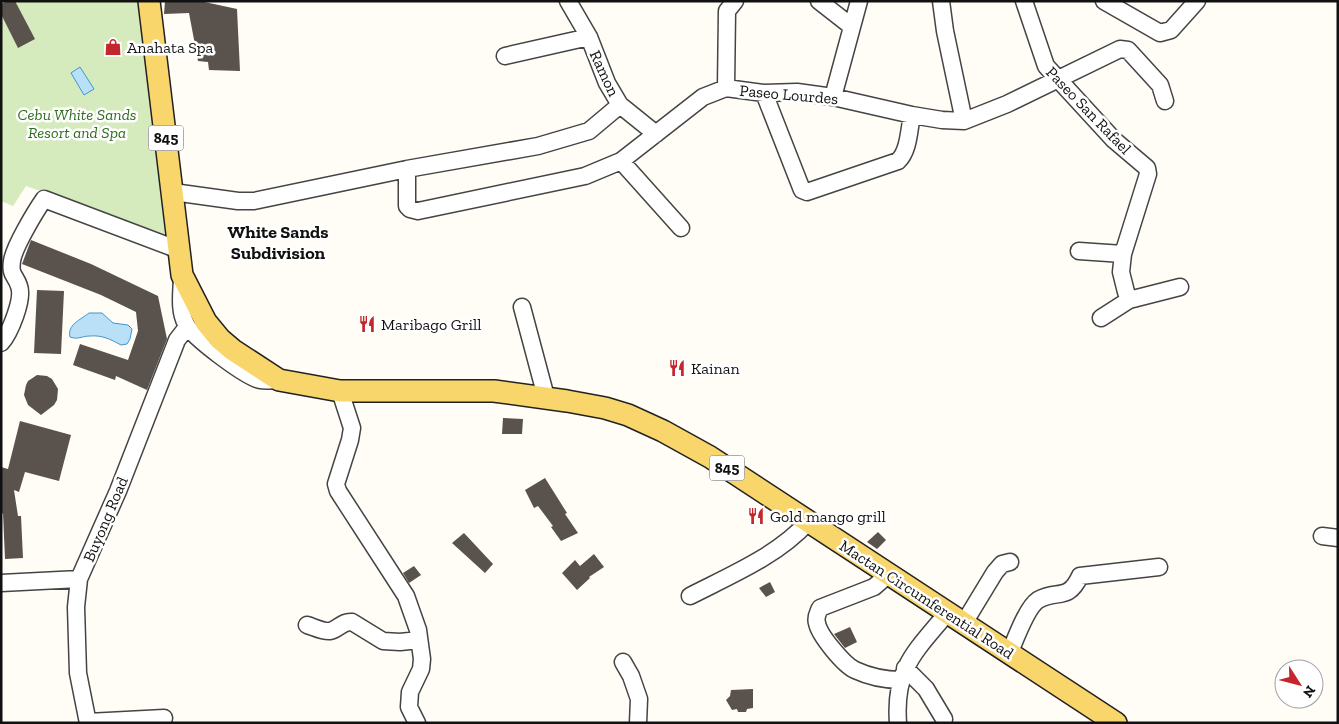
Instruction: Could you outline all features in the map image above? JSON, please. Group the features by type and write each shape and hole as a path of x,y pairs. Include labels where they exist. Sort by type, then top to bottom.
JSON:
{"main road":[{"name":"Mactan Circumferential Road","path":"149,1 182,275 206,322 220,339 245,359 279,380 340,391 494,391 546,397 605,408 628,415 663,431 710,457 1116,723"}],"street":[{"name":"Ramon","path":"568,1 589,36 608,83 620,105 656,134"},
{"path":"726,88 727,11 734,1"},
{"path":"819,1 851,26"},
{"path":"833,97 859,1"},
{"path":"941,1 945,31 964,121"},
{"name":"Paseo San Rafael","path":"1024,1 1046,66 1056,80 1114,140 1148,168 1148,174 1123,254 1121,272 1129,300"},
{"path":"1104,1 1160,33 1171,30 1197,1"},
{"path":"505,56 589,36"},
{"name":"Paseo Lourdes","path":"407,169 407,206 418,211 585,176 621,161 703,98 726,88 764,93 796,92 833,97 912,115 942,120 964,121 1007,104 1124,48 1160,85 1165,101"},
{"path":"764,93 802,190 807,192 898,161 905,151 912,115"},
{"path":"172,192 238,201 254,201 407,169 538,146 589,132 620,105"},
{"path":"621,161 681,228"},
{"path":"1,343 7,337 21,298 19,286 11,273 12,258 33,215 44,200 179,250"},
{"path":"1079,251 1123,254"},
{"path":"182,275 181,306 187,326 241,371 259,380 279,380"},
{"path":"1101,318 1129,300 1180,287"},
{"path":"522,307 546,397"},
{"name":"Buyong Road","path":"88,722 78,673 76,607 79,579 118,491 171,355 187,326"},
{"path":"340,391 352,428 336,484 338,491 406,596 418,630 422,659 421,669 410,692 409,707 417,723"},
{"path":"690,596 747,567 794,538 808,522"},
{"path":"898,723 896,702 903,674 916,650 956,618 1002,564 1010,562"},
{"path":"1010,652 1032,607 1038,600 1067,592 1074,587 1080,576 1159,567"},
{"path":"889,574 874,587 820,608 816,616 817,624 830,645 844,662 854,670 882,680 903,674 926,689 944,719"},
{"path":"1,583 79,579"},
{"path":"307,625 320,630 331,631 347,622 352,622 383,640 400,642 419,640"},
{"path":"623,662 631,676 639,699 638,723"},
{"path":"88,722 164,718"}],"green space":[{"name":"Cebu White Sands Resort and Spa","path":"1,1 141,1 165,234 26,186 13,206 1,201"}],"water":[{"path":"80,67 94,89 84,95 71,73"},
{"path":"89,313 102,313 113,323 128,325 132,329 127,344 121,345 110,339 98,336 70,337 72,326"}],"building":[{"path":"7,1 15,1 35,39 18,48 1,14 1,4"},
{"path":"165,1 200,1 237,9 240,71 209,70 208,62 198,61 189,13 164,14"},
{"path":"31,240 91,264 158,296 167,339 147,390 116,376 115,380 73,365 80,344 128,360 138,331 136,312 101,295 22,264"},
{"path":"37,290 64,291 61,354 34,353"},
{"path":"37,375 47,376 52,379 58,389 57,400 54,405 41,415 28,405 24,395 28,381"},
{"path":"503,418 523,419 522,434 502,434"},
{"path":"20,421 71,435 59,481 25,472 19,492 14,490 18,516 21,516 23,558 5,559 3,513 1,509 1,467 8,469"},
{"path":"545,478 578,533 561,541 551,527 553,526 538,506 534,508 525,490"},
{"path":"878,532 886,540 877,549 867,542"},
{"path":"464,533 493,564 485,573 452,543"},
{"path":"594,554 604,567 589,577 577,590 562,573 575,560 580,566"},
{"path":"414,566 421,575 409,583 403,573"},
{"path":"770,582 775,592 766,597 759,588"},
{"path":"850,627 857,642 845,648 834,634"},
{"path":"753,689 753,708 747,709 746,712 738,712 737,709 732,710 726,700 730,696 731,690"}],"place":[{"name":"Anahata Spa","path":"113,47"},
{"name":"Maribago Grill","path":"367,324"},
{"name":"Kainan","path":"677,368"},
{"name":"Gold mango grill","path":"756,516"}],"district":[{"name":"White Sands Subdivision","path":"278,242"}]}
